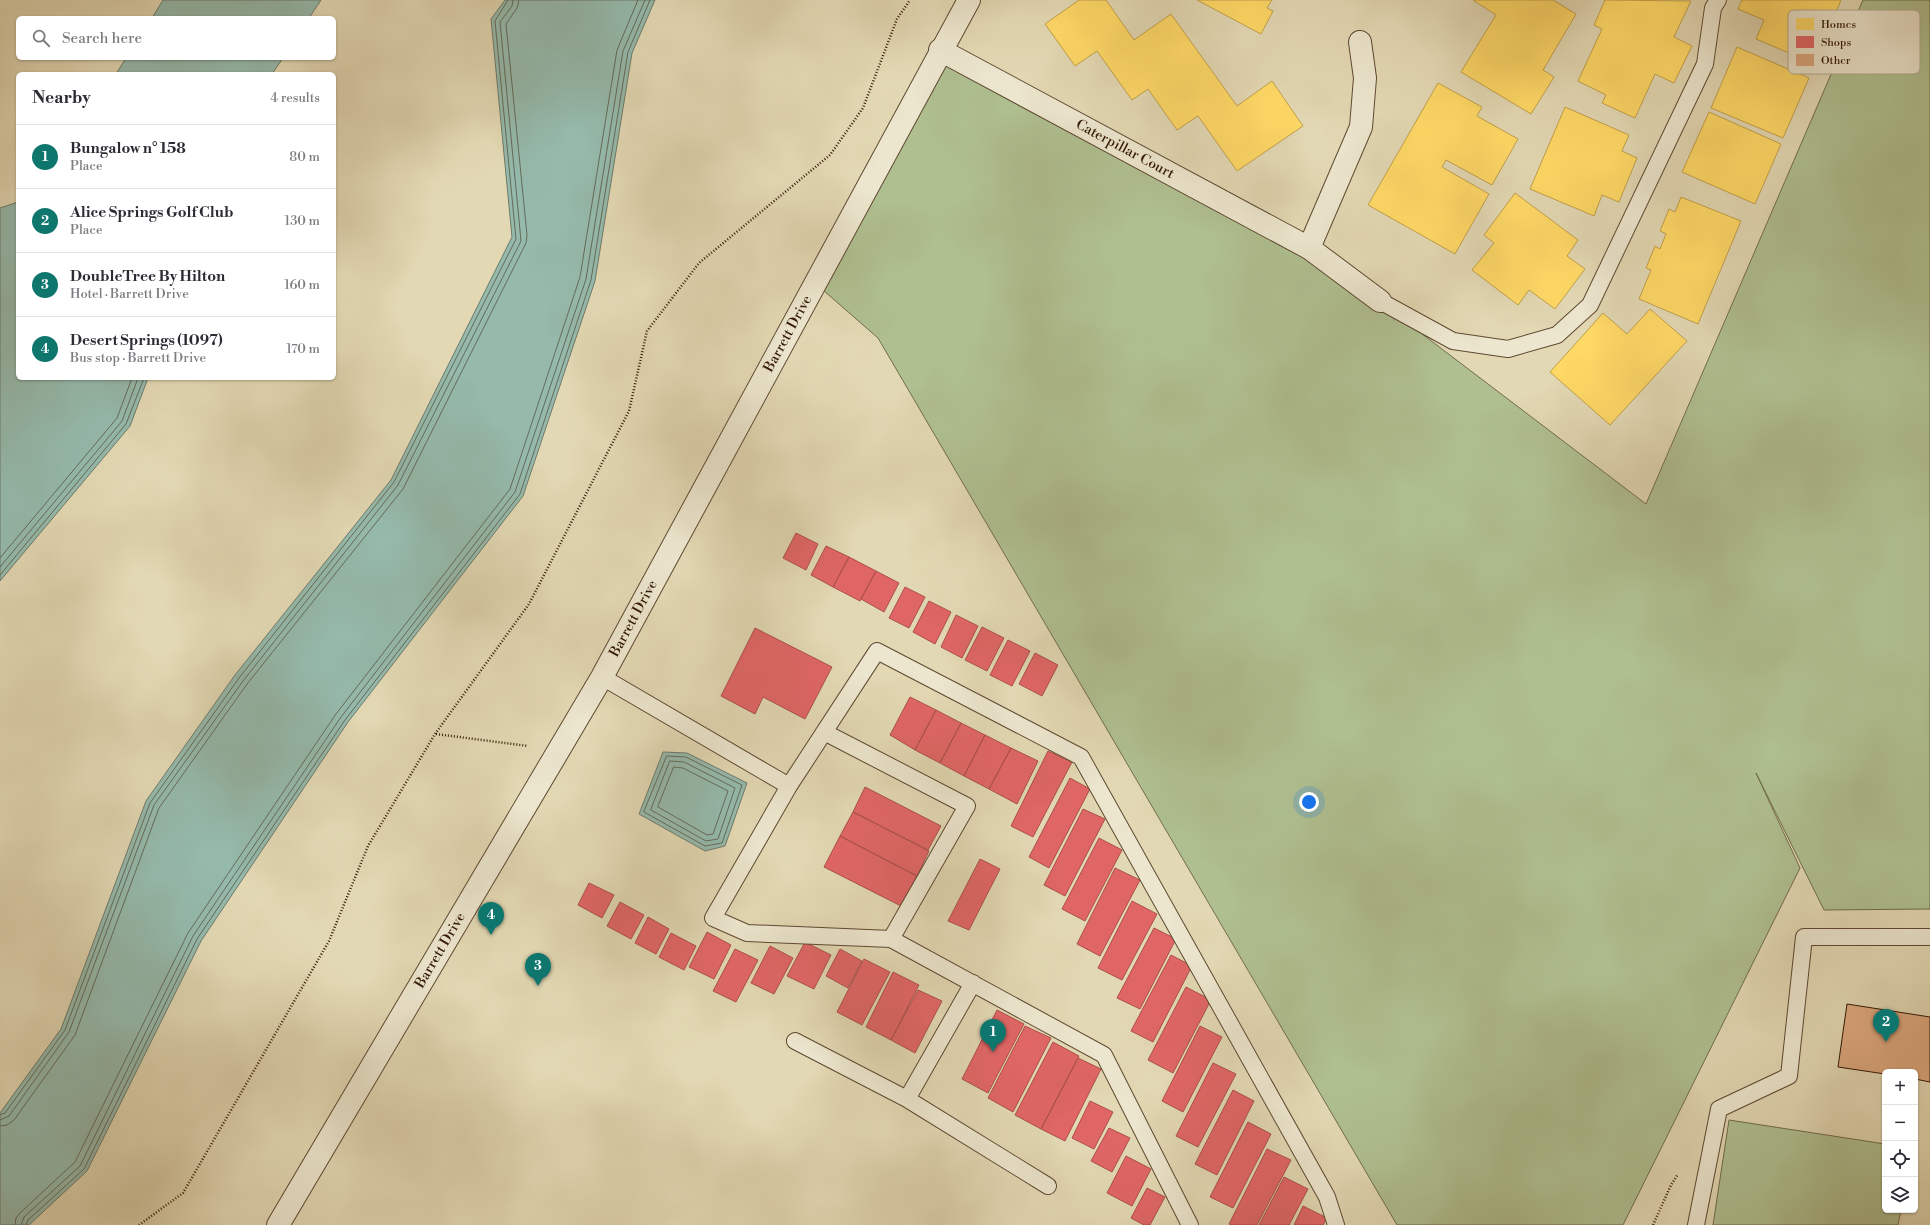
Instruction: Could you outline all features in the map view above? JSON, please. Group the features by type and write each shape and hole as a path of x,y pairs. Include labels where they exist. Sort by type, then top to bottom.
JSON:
{"street":[{"name":"Barrett Drive","path":"278,1225 602,677 940,50 969,0"},
{"path":"1309,248 1361,127 1365,78 1360,42"},
{"name":"Caterpillar Court","path":"940,50 1309,248 1380,301"}],"lane":[{"path":"1380,301 1453,340 1508,349 1557,335 1590,305 1705,64 1713,8 1718,0"},
{"path":"1190,1225 1104,1055 891,939 746,933 713,918 789,786 877,651 1081,757 1327,1197 1336,1225"},
{"path":"602,677 789,786"},
{"path":"824,732 967,806 891,939"},
{"path":"1696,1225 1719,1109 1789,1076 1804,937 1930,937"},
{"path":"907,1099 973,983"},
{"path":"795,1041 907,1099 1048,1186"}],"path":[{"path":"139,1225 183,1193 329,941 368,846 435,734 529,604 629,411 647,331 699,263 830,155 863,108 898,19 910,0"},
{"path":"435,734 523,744 554,756"}],"shaded area":[{"path":"1863,0 1930,0 1930,909 1824,910 1756,773 1800,868 1623,1225 1397,1225 878,338 815,283 940,50 1309,248 1646,504 1831,74 1920,74 1920,10 1859,10"},
{"path":"1729,1120 1882,1144 1882,1213 1900,1213 1898,1225 1713,1225"}],"water":[{"path":"163,0 321,0 310,16 153,16"},
{"path":"505,0 655,0 632,53 595,281 523,496 348,722 201,941 87,1171 29,1225 0,1225 0,1113 61,1029 146,801 235,675 391,480 512,237 491,19"},
{"path":"125,60 282,60 273,72 117,72"},
{"path":"16,203 16,380 147,380 130,426 0,581 0,208"},
{"path":"663,752 687,753 747,783 725,846 705,851 639,814"}],"building: Homes":[{"path":"1079,0 1106,0 1134,40 1171,14 1237,106 1272,81 1303,126 1237,171 1198,116 1177,130 1148,89 1132,100 1097,51 1075,66 1045,24"},
{"path":"1197,0 1272,0 1267,8 1273,11 1261,34"},
{"path":"1473,0 1553,0 1576,14 1543,70 1554,77 1531,114 1461,72 1496,15"},
{"path":"1605,0 1691,1 1674,37 1692,46 1674,83 1655,74 1635,118 1602,103 1606,95 1578,81 1602,29 1594,25"},
{"path":"1742,0 1841,0 1837,10 1788,10 1788,53 1756,39 1764,20 1738,9"},
{"path":"1737,47 1788,69 1788,74 1800,74 1809,78 1783,138 1711,108"},
{"path":"1438,83 1482,107 1477,116 1518,139 1492,185 1446,160 1442,167 1489,194 1455,254 1368,205"},
{"path":"1565,107 1629,135 1622,151 1637,158 1619,202 1602,195 1594,216 1530,189"},
{"path":"1709,112 1781,144 1755,204 1682,172"},
{"path":"1515,193 1578,240 1567,256 1585,269 1555,309 1529,290 1518,305 1472,270 1494,243 1484,235"},
{"path":"1681,197 1741,221 1698,324 1639,299 1651,270 1646,268 1655,246 1660,249 1666,234 1660,231 1669,209 1675,212"},
{"path":"1650,309 1687,341 1610,425 1550,372 1603,313 1627,334"}],"building: Shops":[{"path":"796,533 818,544 806,570 783,558"},
{"path":"826,546 849,557 833,587 811,575"},
{"path":"849,557 876,571 860,601 833,587"},
{"path":"876,571 899,583 884,612 861,599"},
{"path":"905,587 925,597 909,628 889,618"},
{"path":"929,601 951,612 935,644 913,632"},
{"path":"956,615 978,626 962,658 941,647"},
{"path":"982,627 1004,638 987,671 965,660"},
{"path":"755,628 832,667 805,719 763,697 755,714 721,696"},
{"path":"1008,640 1030,651 1012,686 990,675"},
{"path":"1035,653 1058,665 1042,696 1019,684"},
{"path":"910,697 936,710 915,750 890,735"},
{"path":"936,710 961,723 940,763 915,750"},
{"path":"961,723 985,735 964,776 940,763"},
{"path":"985,735 1011,748 989,789 964,776"},
{"path":"1011,748 1038,761 1017,804 989,789"},
{"path":"1048,751 1072,762 1033,837 1011,826"},
{"path":"1070,778 1090,789 1049,868 1029,857"},
{"path":"865,787 941,826 928,850 853,812"},
{"path":"1083,809 1105,819 1065,896 1044,885"},
{"path":"853,812 929,851 917,876 840,836"},
{"path":"840,836 917,876 901,906 824,867"},
{"path":"1099,838 1122,850 1085,921 1062,909"},
{"path":"980,859 1000,869 969,930 948,921"},
{"path":"1115,868 1140,880 1100,956 1077,944"},
{"path":"589,883 614,895 602,918 578,905"},
{"path":"1132,901 1157,914 1122,980 1098,968"},
{"path":"620,902 644,915 631,939 607,926"},
{"path":"648,917 669,929 656,954 635,943"},
{"path":"1154,928 1176,939 1140,1009 1117,998"},
{"path":"707,932 731,945 714,979 689,967"},
{"path":"671,933 696,946 684,970 659,957"},
{"path":"805,942 831,955 814,989 787,976"},
{"path":"770,946 793,958 774,994 751,983"},
{"path":"735,949 758,960 736,1002 713,991"},
{"path":"840,949 862,961 848,988 826,976"},
{"path":"1171,955 1192,966 1153,1042 1131,1031"},
{"path":"864,959 890,972 862,1025 837,1012"},
{"path":"893,972 919,985 891,1040 866,1027"},
{"path":"1186,987 1211,1000 1173,1073 1148,1060"},
{"path":"918,990 942,1001 915,1053 891,1040"},
{"path":"997,1010 1024,1024 988,1093 962,1079"},
{"path":"1025,1026 1051,1038 1013,1112 988,1098"},
{"path":"1200,1026 1222,1037 1183,1112 1162,1101"},
{"path":"1053,1042 1079,1056 1041,1129 1015,1115"},
{"path":"1078,1058 1101,1069 1065,1141 1041,1129"},
{"path":"1213,1063 1236,1074 1198,1147 1176,1136"},
{"path":"1233,1090 1254,1101 1217,1175 1195,1164"},
{"path":"1090,1101 1113,1112 1094,1149 1072,1138"},
{"path":"1248,1122 1271,1134 1233,1208 1210,1197"},
{"path":"1109,1128 1130,1138 1112,1172 1091,1161"},
{"path":"1267,1149 1291,1160 1257,1225 1231,1225 1229,1224"},
{"path":"1126,1156 1151,1169 1132,1206 1107,1193"},
{"path":"1284,1177 1308,1189 1289,1225 1259,1225"},
{"path":"1147,1188 1165,1197 1150,1225 1144,1225 1131,1218"},
{"path":"1303,1206 1327,1218 1323,1225 1294,1225"}],"building: Other":[{"path":"1847,1004 1930,1017 1930,1082 1918,1080 1918,1069 1882,1069 1882,1074 1838,1067"}],"place":[{"name":"Desert Springs (1097)","path":"491,935"},
{"name":"DoubleTree By Hilton","path":"538,986"},
{"name":"Alice Springs Golf Club","path":"1886,1042"},
{"name":"Bungalow n° 158","path":"993,1052"}]}
